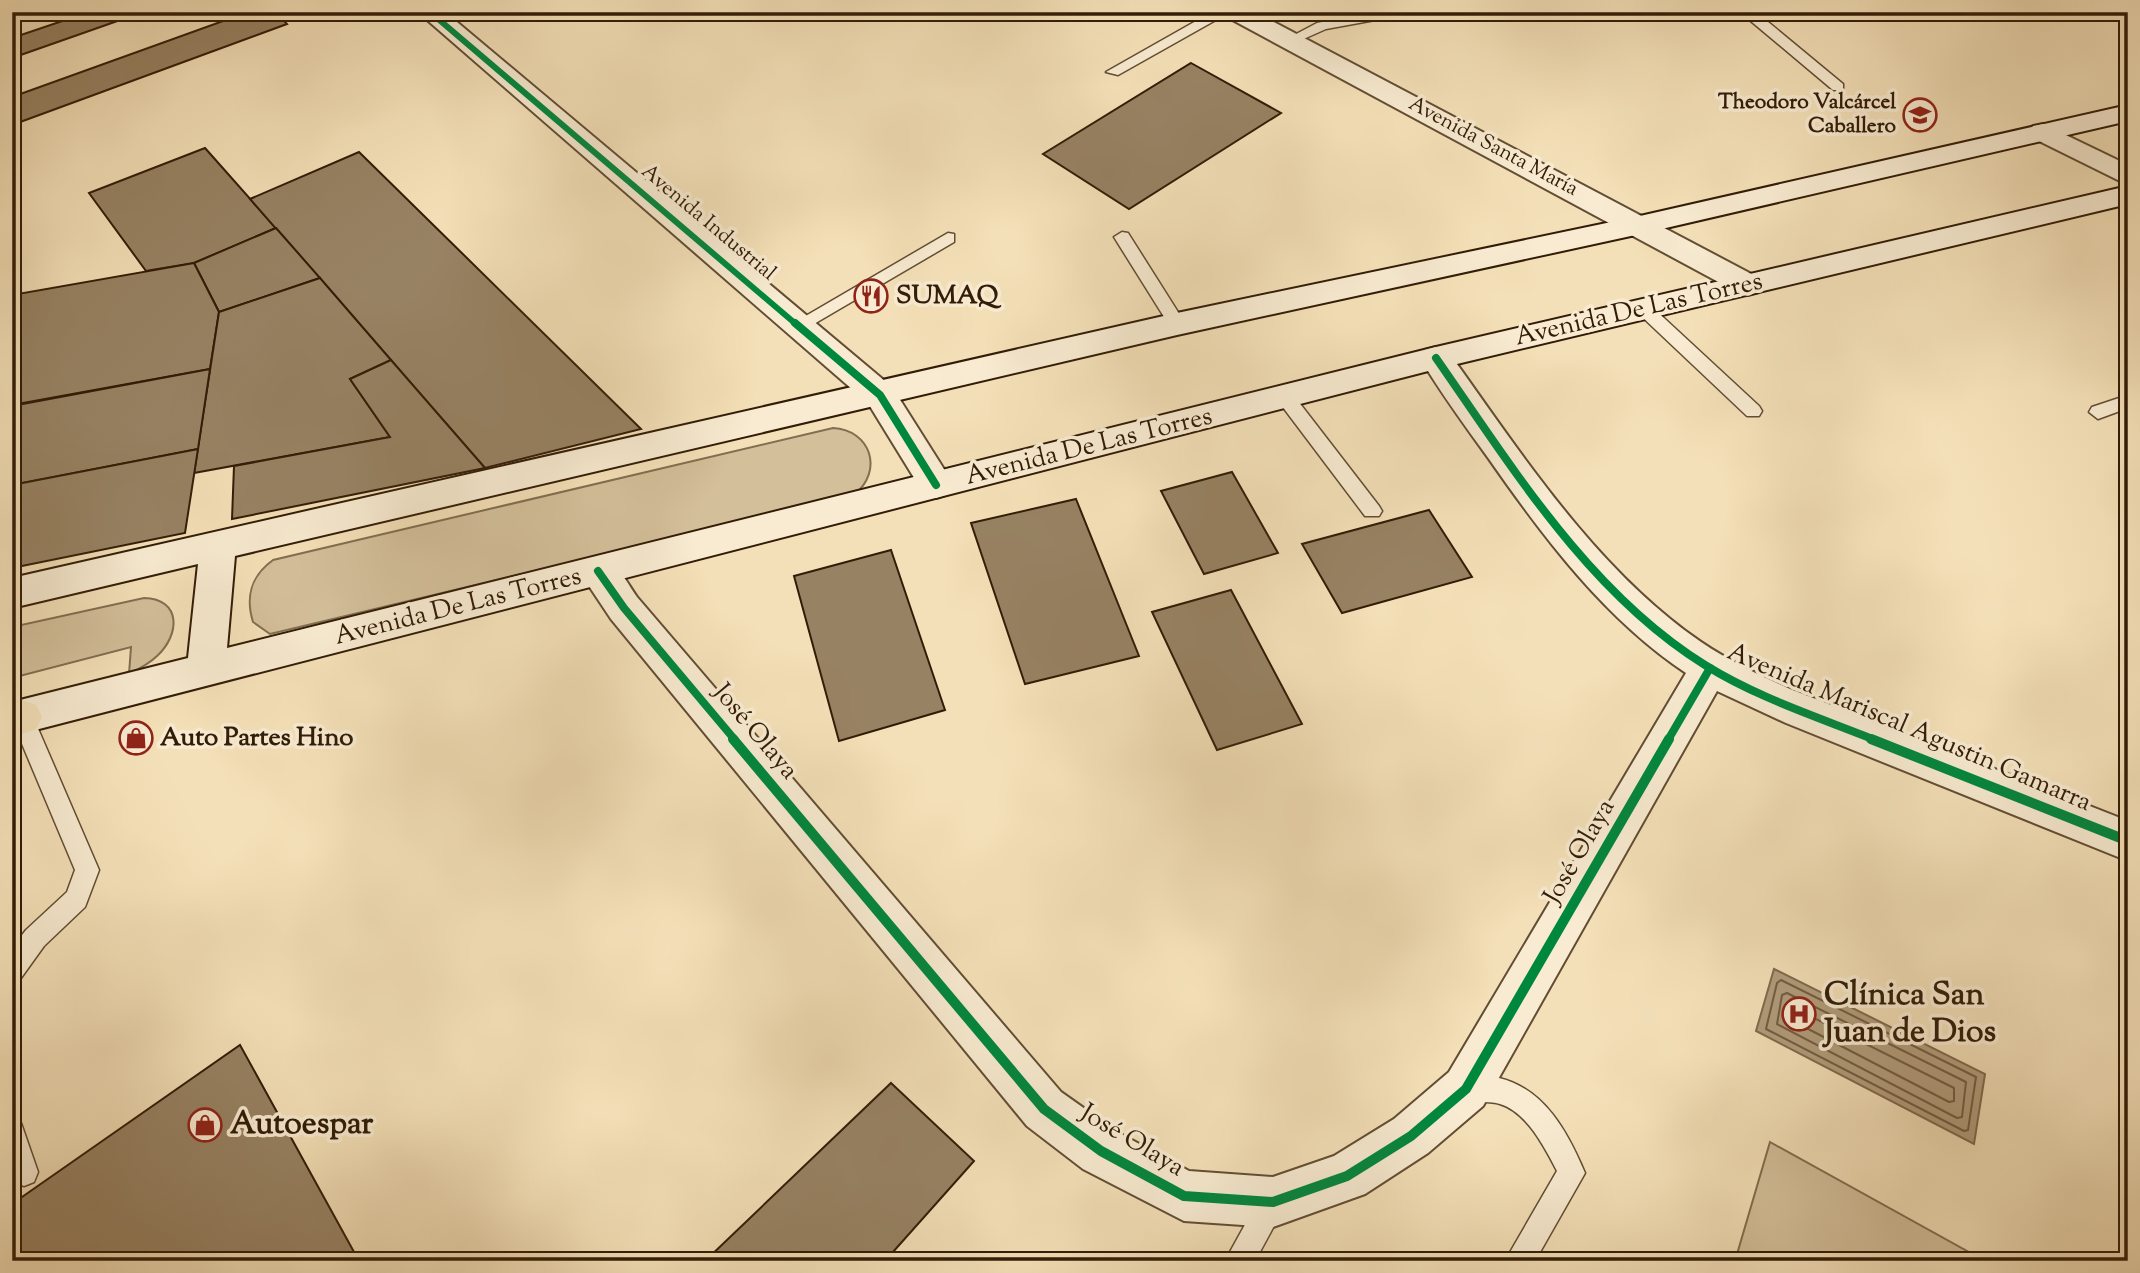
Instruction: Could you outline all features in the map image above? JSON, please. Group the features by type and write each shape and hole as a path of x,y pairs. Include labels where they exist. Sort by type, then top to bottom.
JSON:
{"main road":[{"name":"Avenida Industrial","path":"430,12 801,324 880,395 936,485"},
{"name":"Avenida Santa María","path":"1236,12 1640,225 1748,285"},
{"path":"12,593 880,395 1177,324 1640,225 2128,113"},
{"path":"2043,132 2128,176"},
{"name":"Avenida De Las Torres","path":"16,719 1436,358 2128,195"},
{"name":"Avenida Mariscal Agustin Gamarra","path":"1436,358 1560,531 1628,601 1683,650 1710,668 1809,714 2128,841"},
{"path":"206,670 218,545"},
{"name":"José Olaya","path":"598,571 668,660 1044,1109 1101,1151 1184,1196 1273,1202 1347,1176 1411,1136 1466,1089 1710,668"}],"lane":[{"path":"1113,72 1223,12"},
{"path":"1747,12 1838,87"},
{"path":"1290,41 1322,26 1386,14"},
{"path":"1122,237 1177,324"},
{"path":"801,324 948,238"},
{"path":"1645,310 1753,411"},
{"path":"1285,397 1373,511"},
{"path":"2098,412 2128,401"},
{"path":"12,969 35,938 76,899 88,870 16,719"},
{"path":"1466,1089 1502,1091 1533,1111 1561,1146 1572,1173 1519,1261"},
{"path":"12,1132 24,1172"},
{"path":"1239,1261 1273,1202"}],"shaded area":[{"path":"833,428 846,430 857,436 869,453 869,475 854,495 270,634 253,622 250,604 252,587 259,573 273,560"},
{"path":"144,598 156,600 171,611 173,629 165,648 144,666 129,674 131,647 12,678 12,627"},
{"path":"1770,1142 1985,1261 1735,1261"}],"water":[{"path":"1774,969 1985,1074 1974,1144 1756,1031"}],"building":[{"path":"89,12 143,12 12,58 12,38"},
{"path":"248,12 276,12 287,24 12,125 12,97"},
{"path":"1191,63 1281,113 1129,209 1043,154"},
{"path":"205,148 276,228 194,263 146,271 89,193"},
{"path":"359,152 641,429 485,468 250,199"},
{"path":"276,228 320,278 219,312 194,263"},
{"path":"194,263 219,312 210,369 12,405 12,295"},
{"path":"320,278 391,360 350,379 390,437 194,473 219,312"},
{"path":"391,360 485,468 232,519 234,466 390,437 350,379"},
{"path":"210,369 198,449 12,485 12,406"},
{"path":"198,449 185,533 12,568 12,485"},
{"path":"1232,472 1278,553 1204,574 1161,491"},
{"path":"1076,499 1139,656 1025,684 971,523"},
{"path":"1429,510 1472,577 1342,613 1302,544"},
{"path":"891,550 945,710 839,741 794,576"},
{"path":"1231,590 1302,724 1217,750 1152,612"},
{"name":"Autoespar","path":"240,1045 359,1261 12,1261 12,1204"},
{"path":"891,1083 974,1161 885,1261 705,1261"}],"cycle path":[{"path":"430,12 880,395 936,485"},
{"path":"1436,358 1520,476 1581,554 1649,623 1685,652 1729,679 1776,701 2128,841"},
{"path":"598,571 624,608 1044,1109 1101,1151 1184,1196 1273,1202 1347,1176 1411,1136 1466,1089 1710,668"}],"place":[{"name":"Theodoro Valcárcel Caballero","path":"1920,115"},
{"name":"SUMAQ","path":"871,296"},
{"name":"Auto Partes Hino","path":"136,738"},
{"name":"Clínica San Juan de Dios","path":"1799,1014"},
{"name":"Autoespar","path":"205,1125"}]}
